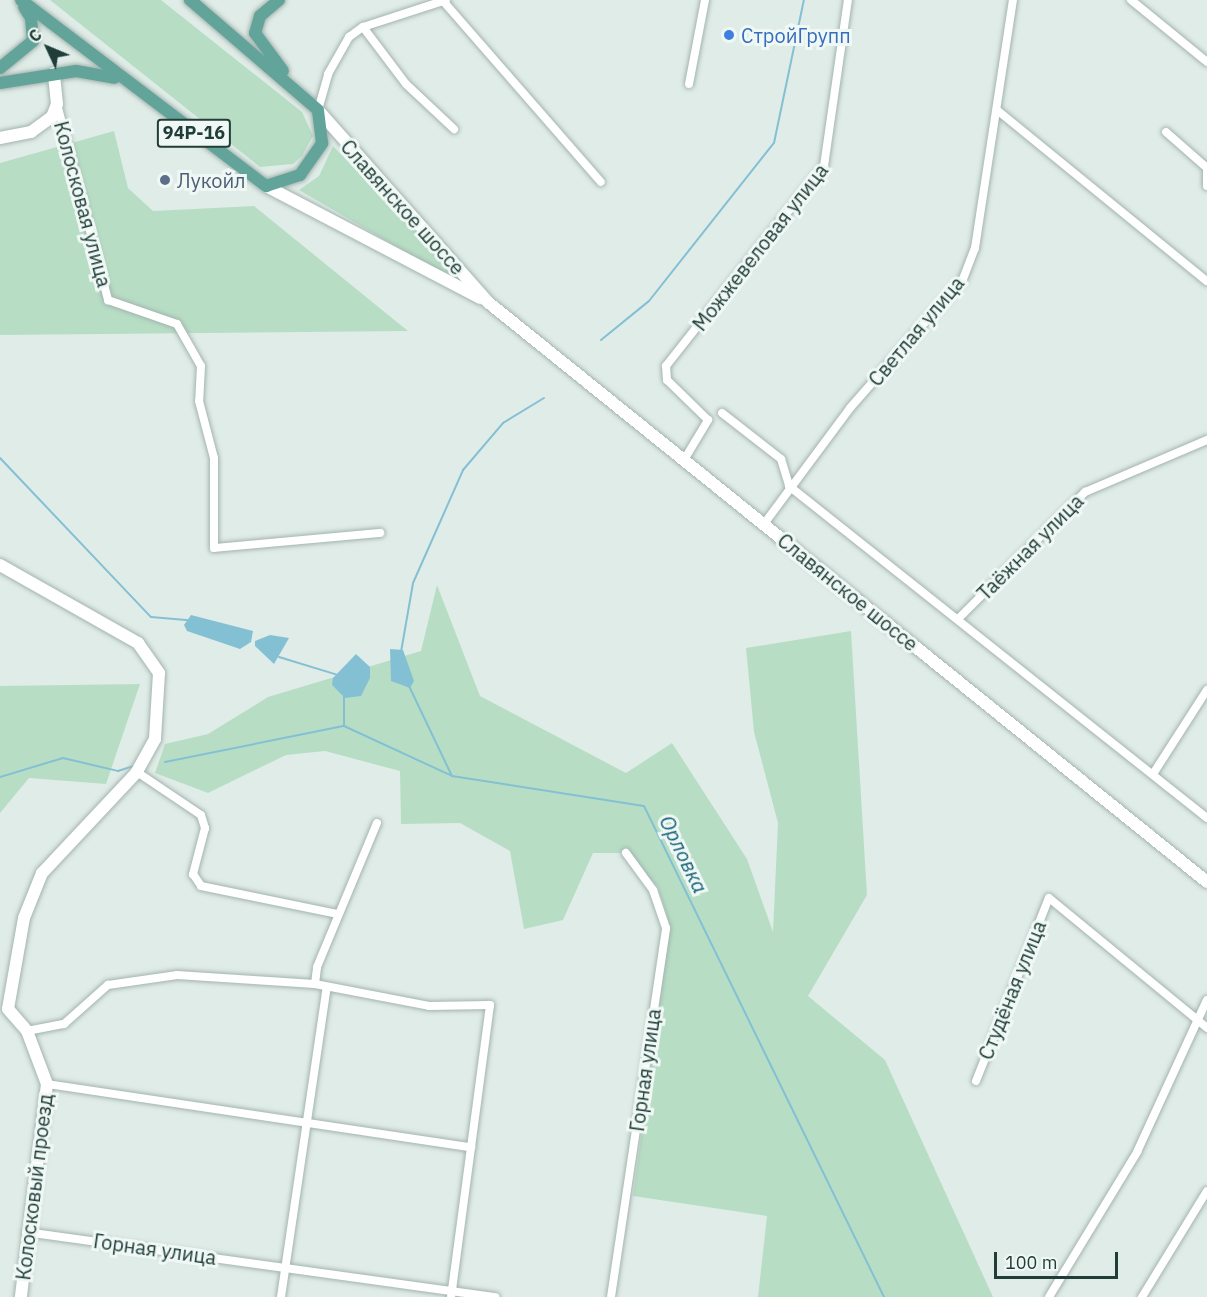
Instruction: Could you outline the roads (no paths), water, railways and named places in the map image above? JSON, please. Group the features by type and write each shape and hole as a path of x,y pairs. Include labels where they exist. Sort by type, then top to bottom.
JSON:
{"main road":[{"name":"94Р-16","path":"0,68 33,40 31,18 19,0"},
{"name":"94Р-16","path":"19,0 121,80 266,186"},
{"path":"190,0 318,110"},
{"path":"266,186 300,175 314,161 323,134 318,110 258,44 256,24 279,0"},
{"name":"94Р-16","path":"0,83 54,73 94,72 121,80"},
{"name":"Колосковая улица","path":"0,138 44,126 57,104 54,73"},
{"name":"Славянское шоссе","path":"318,110 489,303 1207,882"},
{"name":"Славянское шоссе","path":"266,186 489,303"},
{"name":"Колосковый проезд","path":"0,565 146,650 159,673 155,739 137,772 42,873 24,918 8,1009 27,1031 47,1084 25,1232 21,1297"}],"street":[{"path":"689,84 705,0"},
{"name":"Можжевеловая улица","path":"684,460 708,420 667,380 666,366 824,166 831,151 848,0"},
{"name":"Светлая улица","path":"764,524 789,486 963,279 975,248 1013,0"},
{"path":"1131,0 1207,62"},
{"path":"318,110 328,74 349,37 363,27 444,1 601,182"},
{"path":"363,27 406,84 454,129"},
{"name":"Колосковая улица","path":"57,104 108,300 177,324 201,366 199,401 214,458 214,548 380,532"},
{"path":"997,110 1207,281"},
{"path":"1166,132 1207,169 1207,186"},
{"path":"722,413 781,459 789,486 1207,818"},
{"name":"Таёжная улица","path":"958,619 1085,492 1207,440"},
{"path":"1153,774 1207,690"},
{"path":"137,772 201,815 205,828 193,874 201,886 338,914"},
{"path":"315,984 338,914 377,823"},
{"name":"Горная улица","path":"611,1297 666,928 653,890 626,853"},
{"name":"Студёная улица","path":"976,1081 1049,898 1195,1018"},
{"path":"27,1031 64,1024 108,985 177,975 315,984 418,1005 490,1005 452,1294"},
{"path":"281,1297 327,987"},
{"path":"1049,1297 1137,1152 1195,1018 1207,1000"},
{"path":"1195,1018 1207,1028"},
{"path":"47,1084 471,1147"},
{"path":"1143,1297 1207,1191"},
{"name":"Горная улица","path":"25,1232 285,1267 452,1294 496,1297"}],"water":[{"path":"191,615 253,631 251,642 240,649 187,631 184,625"},
{"path":"270,635 289,638 274,664 255,646 255,641"},
{"path":"390,649 403,650 414,681 410,688 391,681"},
{"path":"356,654 370,667 370,678 361,696 345,698 332,685 333,678"}],"waterway":[{"path":"601,340 649,301 774,143 804,0"},
{"path":"401,652 413,583 463,470 503,423 544,398"},
{"path":"0,458 151,617 189,620"},
{"path":"279,657 338,675"},
{"path":"409,686 452,776"},
{"path":"344,695 344,725"},
{"name":"Орловка","path":"165,762 344,726 452,776 644,806 884,1297"},
{"name":"Орловка","path":"0,777 63,758 118,771 136,765"}],"place":[{"name":"СтройГрупп","path":"729,35"},
{"name":"Лукойл","path":"165,180"}]}
